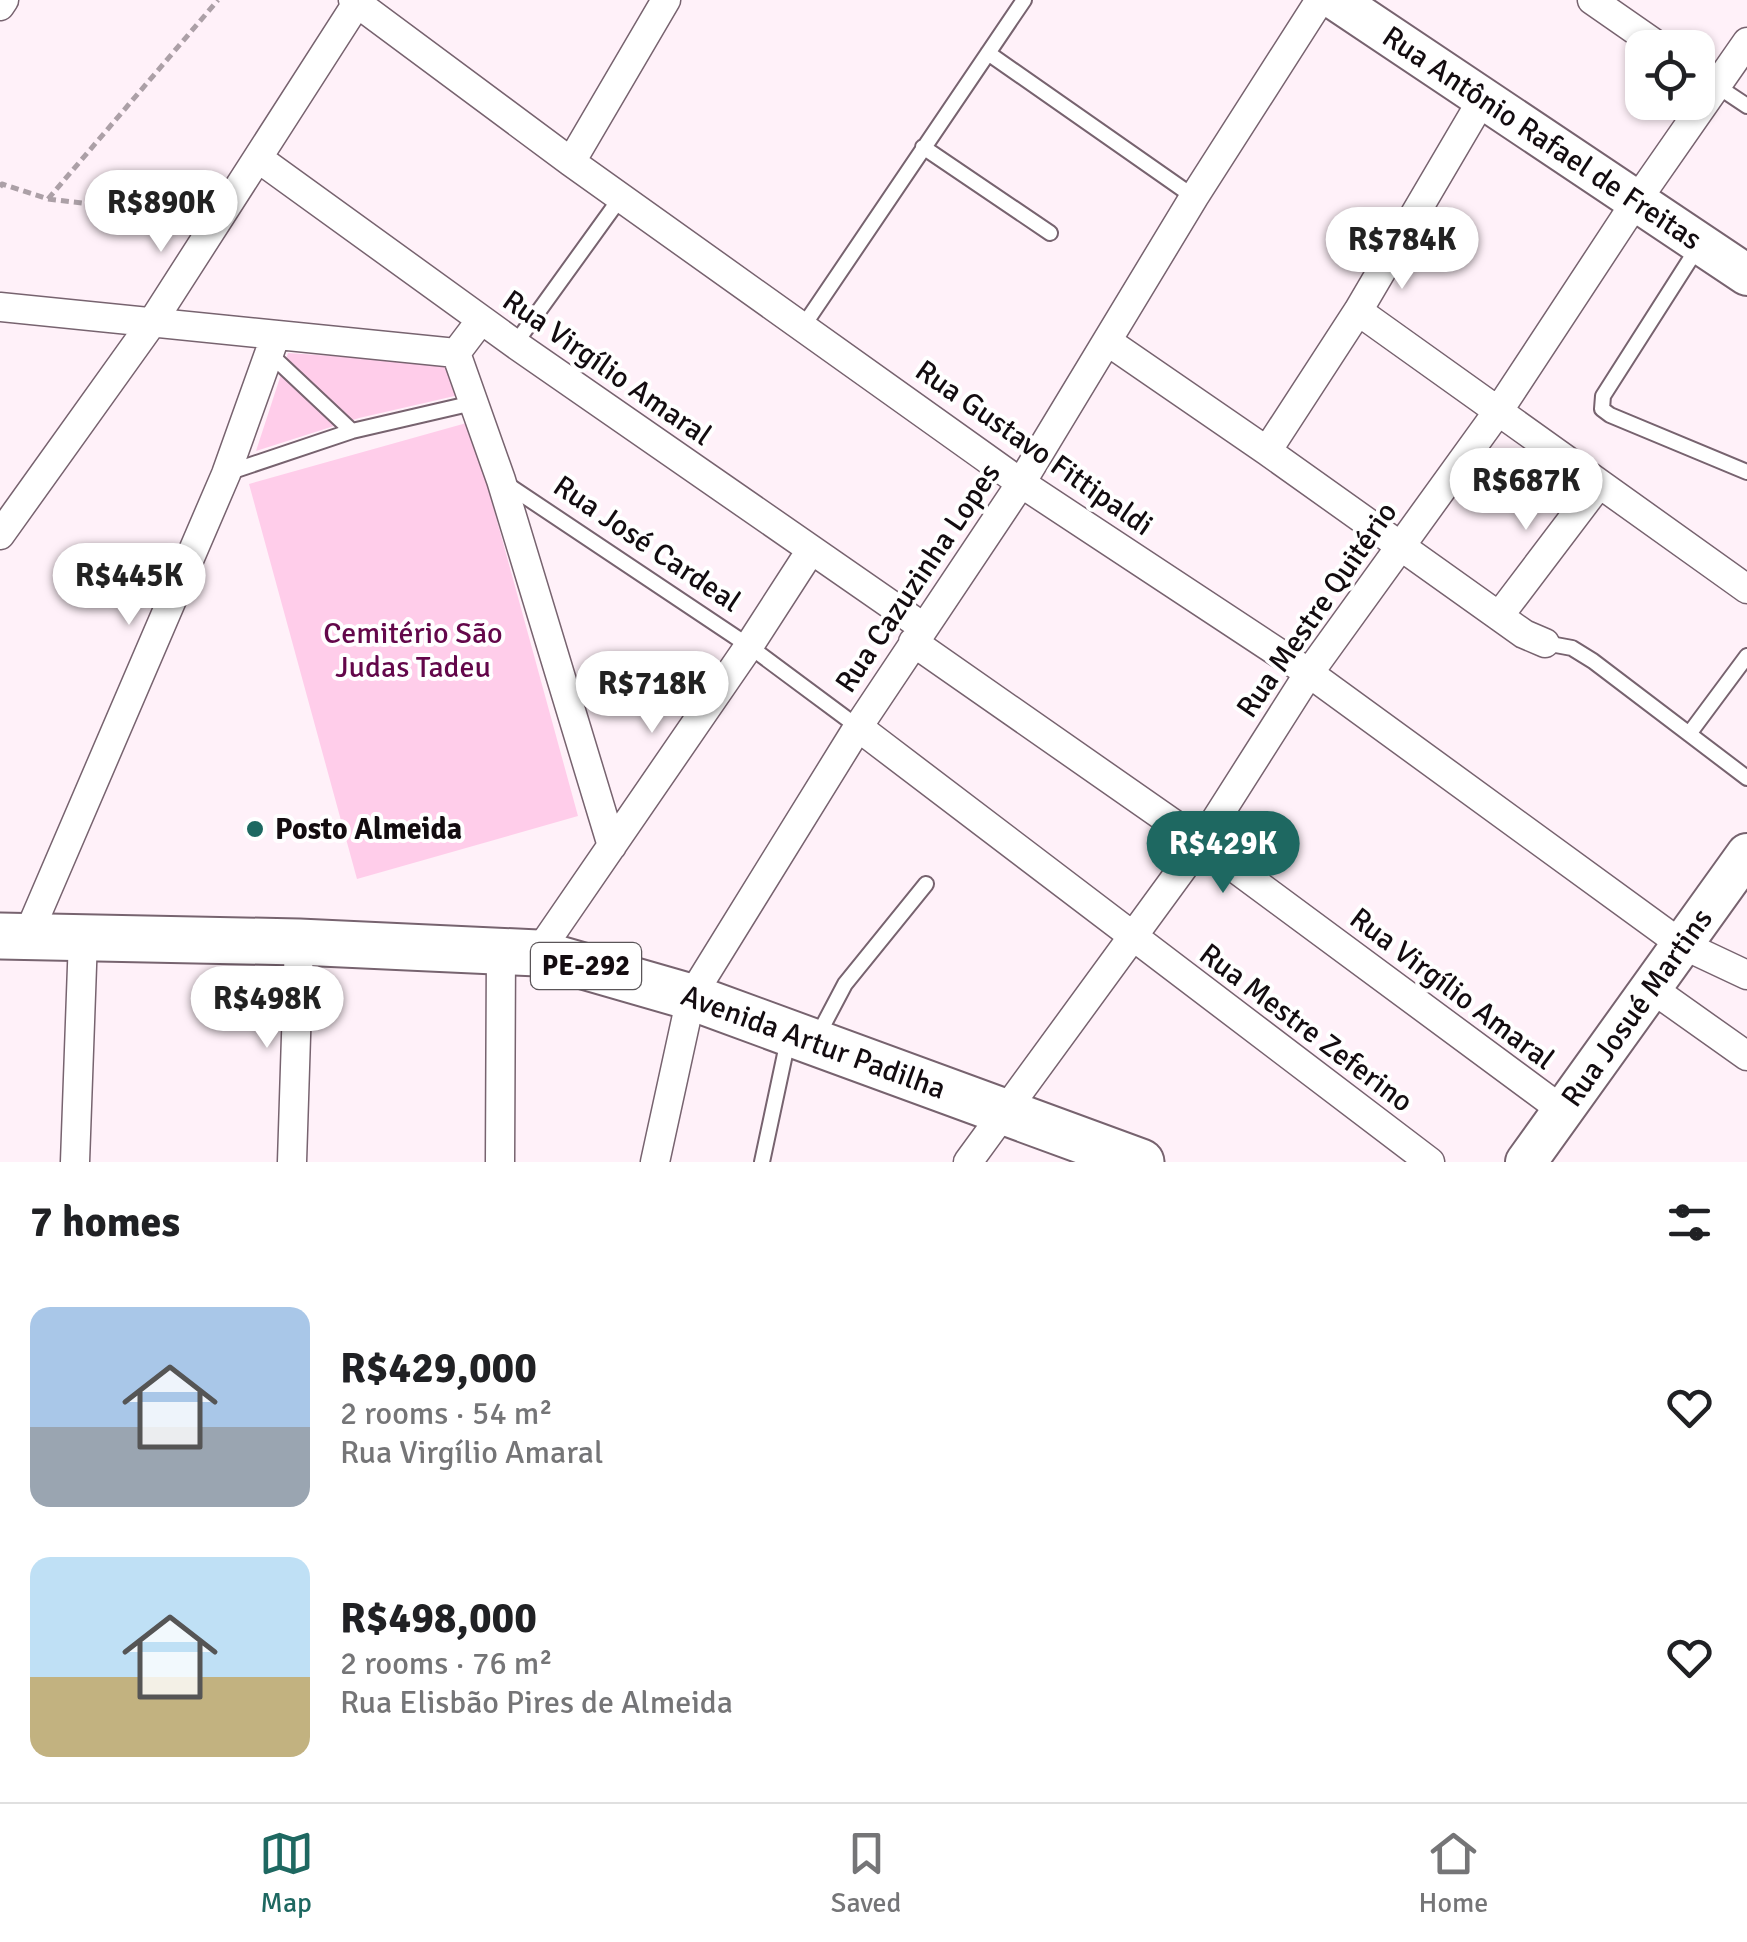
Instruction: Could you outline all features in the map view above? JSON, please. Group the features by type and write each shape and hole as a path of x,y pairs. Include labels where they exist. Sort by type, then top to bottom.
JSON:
{"main road":[{"name":"Avenida Artur Padilha","path":"14,936 520,951 692,996 1141,1162"}],"street":[{"path":"570,162 666,0"},
{"name":"Rua Cazuzinha Lopes","path":"655,1162 692,996 858,727 1021,482 1194,197 1320,0"},
{"name":"Rua Antônio Rafael de Freitas","path":"1336,0 1747,276"},
{"path":"1592,0 1635,30"},
{"path":"0,535 151,324 356,1"},
{"name":"Rua Gustavo Fittipaldi","path":"356,1 570,162 1021,482 1309,673 1681,944 1747,975"},
{"name":"Rua Mestre Quitério","path":"1715,72 1747,42"},
{"path":"1267,451 1358,311 1482,100"},
{"name":"Rua Mestre Quitério","path":"968,1162 1134,938 1201,843 1309,673 1499,410 1637,200 1683,120"},
{"name":"Rua Virgílio Amaral","path":"258,158 481,320 811,550 918,635 1562,1110"},
{"path":"0,307 151,324 272,345 456,354"},
{"path":"1358,311 1747,589"},
{"path":"456,354 481,320"},
{"path":"1107,341 1524,634 1545,642"},
{"path":"14,936 226,474 272,345"},
{"path":"456,354 501,480 612,846"},
{"path":"1499,616 1600,484"},
{"path":"500,1162 520,951 612,846 811,550"},
{"name":"Rua Mestre Zeferino","path":"858,727 1430,1162"},
{"name":"Rua Josué Martins","path":"1526,1162 1747,854"},
{"path":"75,1162 83,938"},
{"path":"292,1162 299,942"},
{"path":"1650,988 1747,1056"}],"lane":[{"path":"804,325 1024,0"},
{"path":"988,52 1194,197"},
{"path":"1715,84 1747,106"},
{"path":"923,147 1050,233"},
{"path":"515,344 620,197"},
{"path":"1700,244 1603,396 1602,408 1610,416 1747,472"},
{"path":"272,345 352,431"},
{"path":"226,474 352,431 473,402"},
{"name":"Rua José Cardeal","path":"501,480 749,646 858,727"},
{"path":"1545,642 1582,654 1747,778"},
{"path":"1688,734 1747,656"},
{"path":"762,1162 801,1039 926,884"}],"path":[{"path":"48,199 218,0"},
{"path":"1,185 48,199 217,220"}],"green space":[{"path":"288,353 449,364 459,395 359,418 256,451"},
{"name":"Cemitério São Judas Tadeu","path":"470,422 578,816 357,879 249,484"}],"place":[{"name":"Posto Almeida","path":"255,829"}]}
